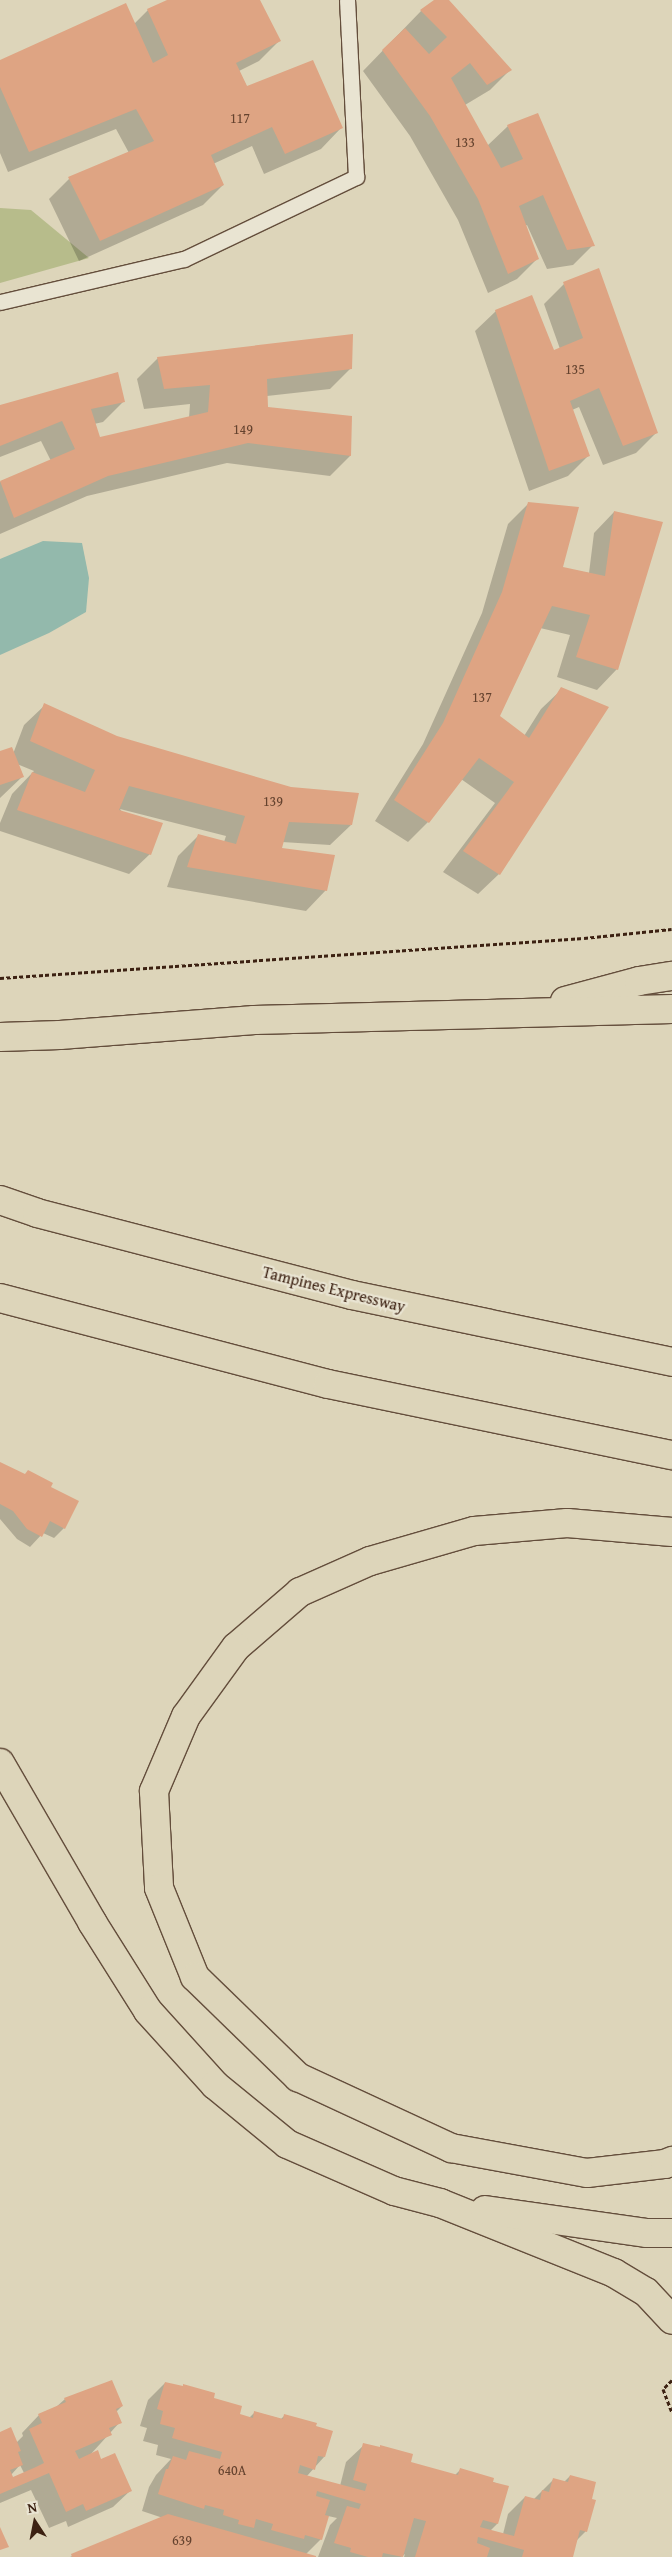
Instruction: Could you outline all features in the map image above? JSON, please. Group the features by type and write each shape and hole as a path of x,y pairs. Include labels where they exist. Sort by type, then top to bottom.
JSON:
{"highway":[{"path":"522,1012 639,981 672,976"},
{"path":"0,1037 60,1035 254,1020 672,1009"},
{"name":"Tampines Expressway","path":"0,1200 36,1213 352,1295 672,1362"},
{"path":"0,1298 328,1384 672,1454"},
{"path":"672,1532 567,1523 474,1531 370,1561 300,1592 236,1647 186,1716 154,1791 159,1888 195,1977 298,2077 451,2148 587,2173 665,2164 672,2161"},
{"path":"0,1763 92,1922 148,2011 216,2086 287,2144 394,2191 440,2204 614,2273 646,2292 672,2320"},
{"path":"440,2204 647,2233 672,2233"}],"lane":[{"path":"0,302 184,259 356,176 346,0"}],"path":[{"path":"0,978 584,938 672,929"},
{"path":"672,2380 664,2389 672,2412"}],"green space":[{"path":"0,208 31,210 89,258 0,283"}],"water":[{"path":"43,541 82,543 89,578 86,612 49,633 0,655 0,559"}],"building":[{"path":"167,0 260,0 281,41 236,63 247,86 313,60 343,128 285,154 272,127 211,155 224,185 100,241 68,177 154,141 136,109 29,152 0,87 0,60 126,3 153,63 168,55 147,9"},
{"path":"434,0 449,0 512,70 487,85 470,63 451,78 501,168 523,159 507,125 538,113 595,246 567,250 543,195 519,206 539,259 508,274 478,199 430,116 382,50 405,28 429,54 447,37 420,10"},
{"path":"599,268 658,433 623,446 599,388 570,401 590,456 549,471 495,310 532,295 554,350 583,338 563,282"},
{"path":"353,334 352,369 267,379 268,407 352,416 351,456 248,443 108,476 14,518 0,481 75,449 62,421 0,446 0,405 118,372 125,402 91,409 100,437 208,412 210,385 164,389 157,357"},
{"path":"528,502 579,507 563,567 605,576 614,511 663,522 618,670 576,657 590,615 552,606 500,716 529,738 561,687 609,707 500,875 463,851 514,782 479,758 429,823 394,800 443,723 502,592"},
{"path":"44,703 117,736 291,787 359,793 352,825 289,822 282,848 335,855 327,891 187,867 198,834 236,844 245,816 129,786 119,810 163,823 151,855 17,810 32,772 85,792 95,770 30,741"},
{"path":"12,747 24,777 0,785 0,751"},
{"path":"0,1462 25,1474 28,1470 53,1483 51,1487 79,1501 65,1529 50,1521 42,1537 27,1529 13,1511 0,1504"},
{"path":"112,2380 123,2406 116,2409 122,2423 109,2428 112,2435 75,2451 79,2459 98,2450 101,2459 115,2453 132,2491 86,2511 83,2504 66,2512 49,2473 0,2494 0,2432 11,2427 21,2451 18,2452 23,2465 10,2470 13,2477 36,2467 44,2463 29,2429 42,2423 38,2414 66,2402 64,2398"},
{"path":"165,2382 183,2386 183,2384 215,2393 214,2398 242,2406 240,2414 253,2418 254,2411 283,2419 284,2414 317,2423 316,2426 333,2431 325,2457 318,2456 315,2470 300,2465 298,2473 365,2491 367,2484 353,2480 363,2443 380,2447 380,2445 413,2454 411,2462 458,2475 460,2468 494,2478 493,2482 509,2486 498,2524 483,2520 480,2527 514,2536 525,2496 540,2500 542,2490 549,2492 553,2478 568,2482 570,2475 596,2482 592,2499 596,2500 587,2532 580,2530 573,2557 522,2557 524,2550 478,2537 477,2543 490,2548 487,2557 415,2557 426,2521 414,2518 403,2557 383,2553 382,2557 368,2557 350,2552 351,2548 334,2543 347,2506 359,2509 361,2504 317,2491 316,2496 330,2500 325,2515 329,2516 322,2540 305,2535 304,2539 271,2530 273,2524 256,2519 254,2528 238,2524 239,2520 223,2515 224,2510 205,2505 204,2509 158,2494 166,2469 168,2469 173,2456 186,2460 189,2451 220,2459 222,2452 172,2438 175,2428 160,2424 163,2411 157,2409"},
{"path":"168,2514 316,2557 72,2557 71,2554"},
{"path":"0,2527 9,2547 0,2550"}]}
